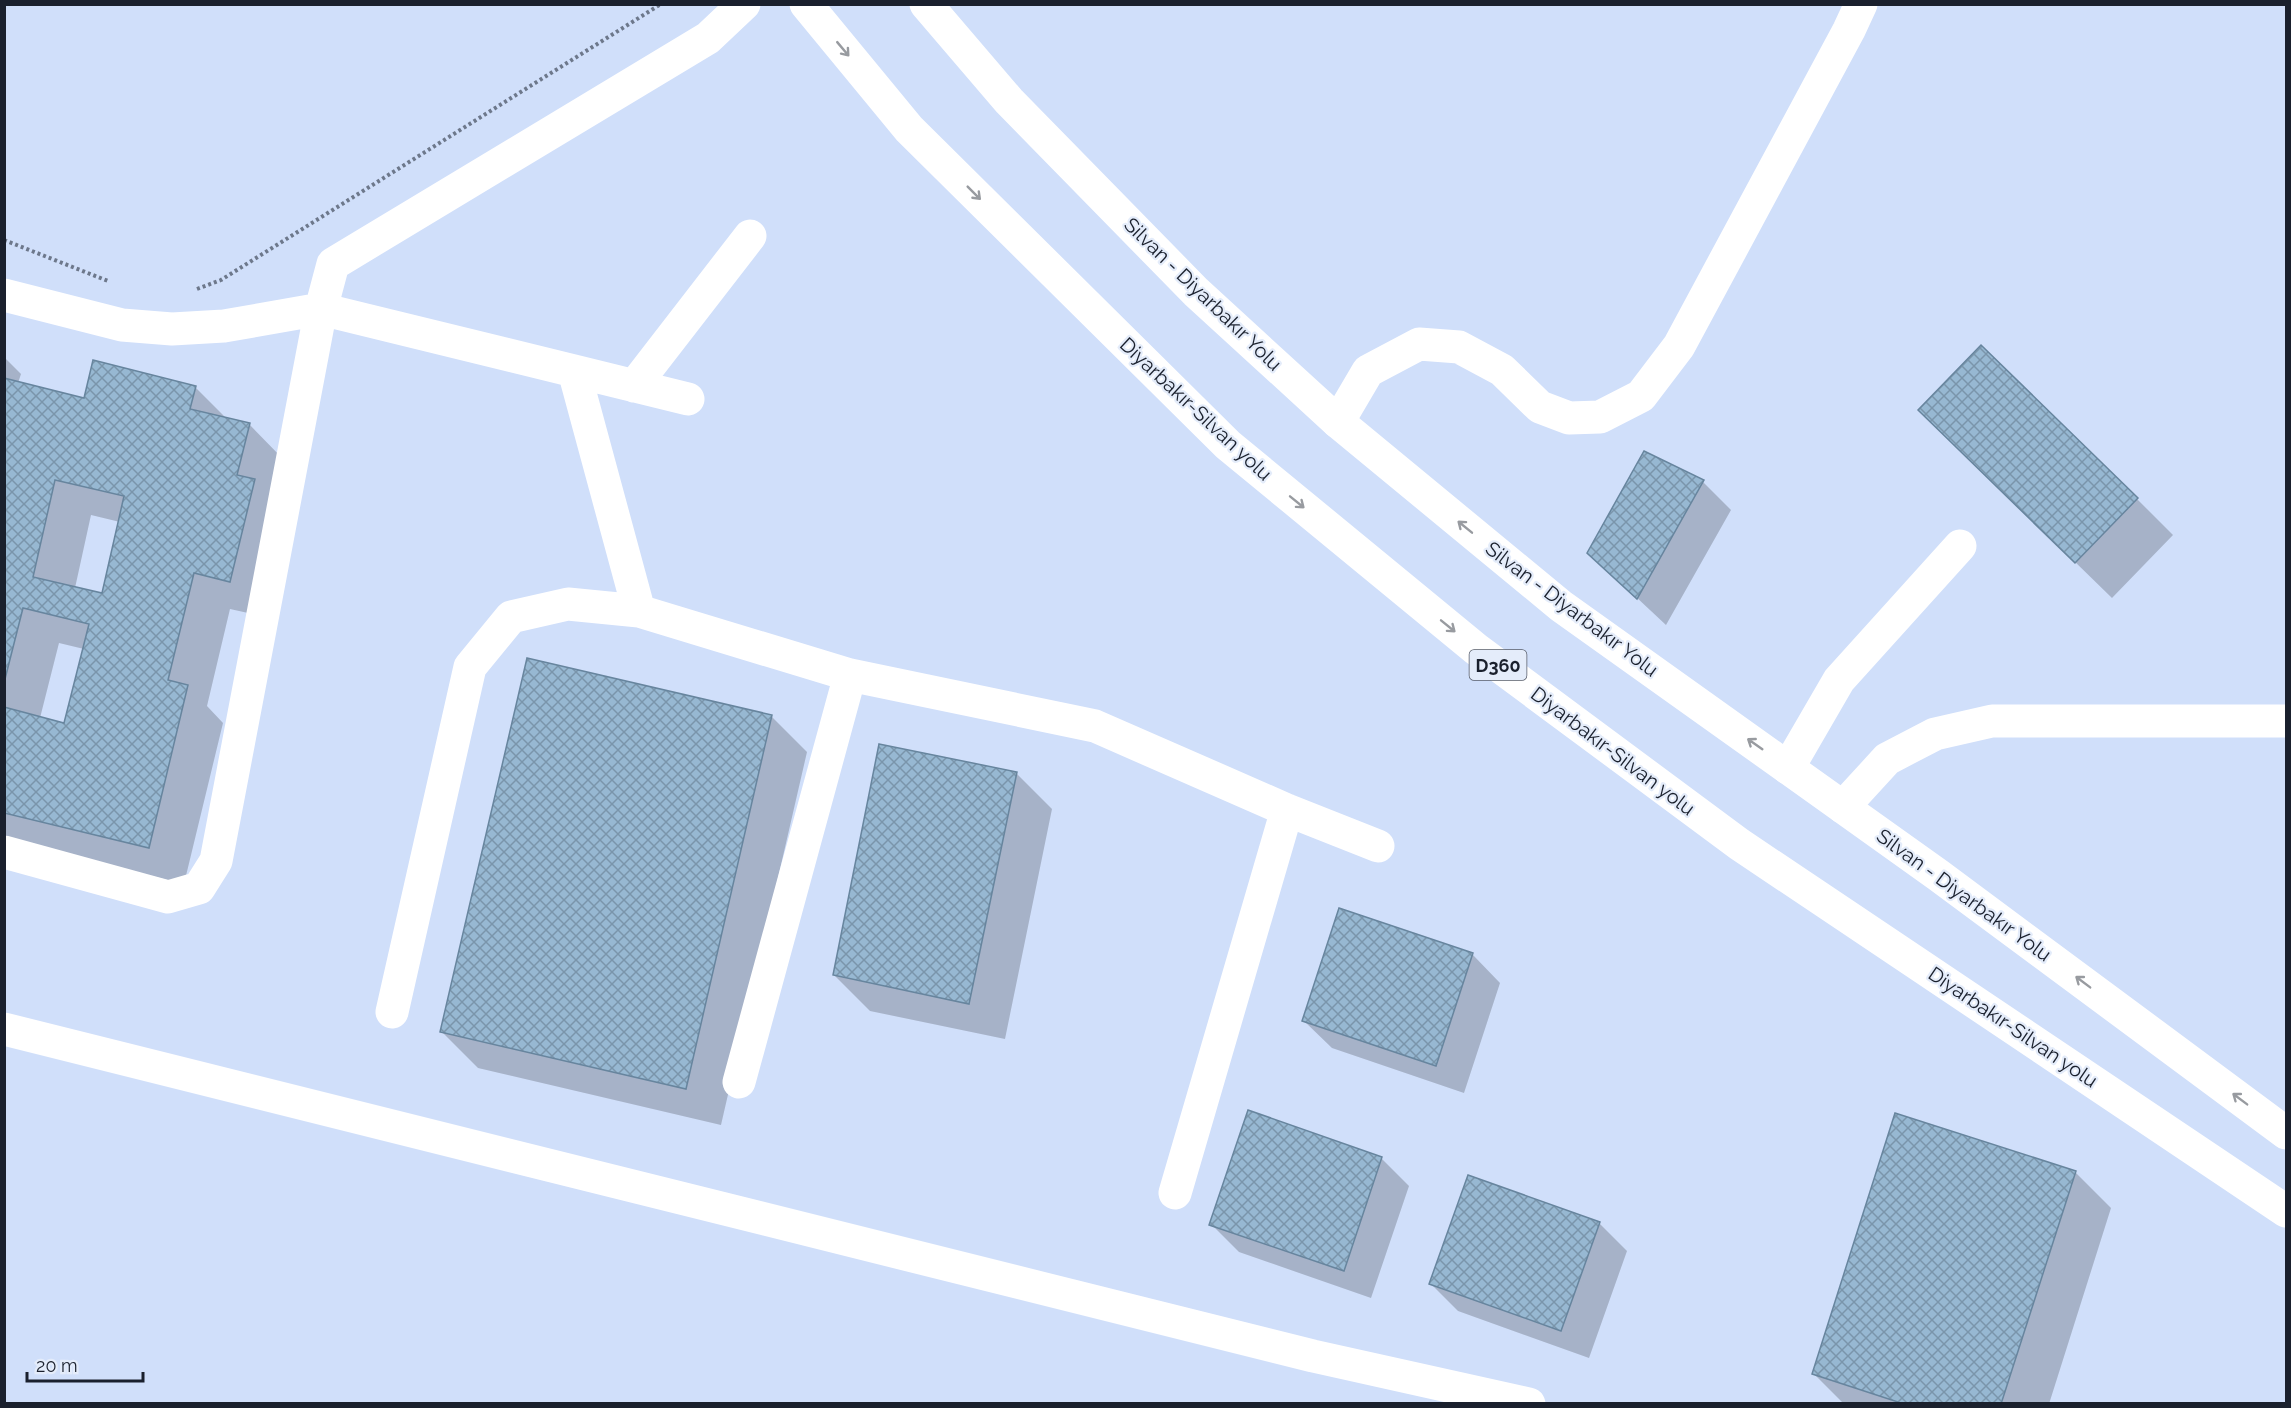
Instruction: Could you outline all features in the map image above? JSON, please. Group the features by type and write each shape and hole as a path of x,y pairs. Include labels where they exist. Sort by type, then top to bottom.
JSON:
{"main road":[{"path":"4,852 168,897 199,888 216,861 321,309 333,264 708,38 744,4"},
{"name":"Diyarbakır-Silvan yolu","path":"806,4 909,129 1228,445 1476,649 1739,844 2286,1211"},
{"name":"Silvan - Diyarbakır Yolu","path":"926,4 1009,101 1196,292 1338,422 1561,606 1938,875 2286,1133"},
{"path":"1338,422 1368,371 1419,344 1459,347 1502,370 1540,407 1569,418 1600,417 1641,396 1679,346 1861,4"},
{"path":"634,386 750,236"},
{"path":"4,295 122,325 172,328 224,326 321,309 688,399"},
{"path":"574,371 639,611"},
{"path":"1788,768 1839,680 1960,546"},
{"path":"392,1012 470,667 511,617 568,604 639,611 850,675 1095,726 1287,810 1378,846"},
{"path":"738,1082 850,675"},
{"path":"1843,807 1887,759 1935,734 1992,721 2286,721"},
{"path":"1175,1193 1287,810"},
{"path":"4,1029 1313,1356 1529,1404"}],"path":[{"path":"190,292 220,280 661,4"},
{"path":"4,240 119,285"}],"building":[{"path":"1981,345 2138,498 2075,563 1918,410"},
{"path":"93,360 196,386 190,409 250,423 237,475 255,479 230,582 194,573 168,680 188,685 149,848 4,813 4,707 64,723 89,624 23,608 4,683 4,378 84,398","holes":["55,480 124,496 102,593 33,577"]},
{"path":"1644,451 1704,480 1637,599 1587,553"},
{"path":"527,658 772,715 686,1089 440,1032"},
{"path":"879,744 1017,772 969,1004 833,975"},
{"path":"1339,908 1473,953 1436,1066 1302,1021"},
{"path":"1248,1110 1382,1157 1344,1271 1209,1225"},
{"path":"1895,1113 2076,1171 2001,1404 1904,1404 1812,1374"},
{"path":"1468,1175 1600,1222 1561,1331 1429,1284"}]}
